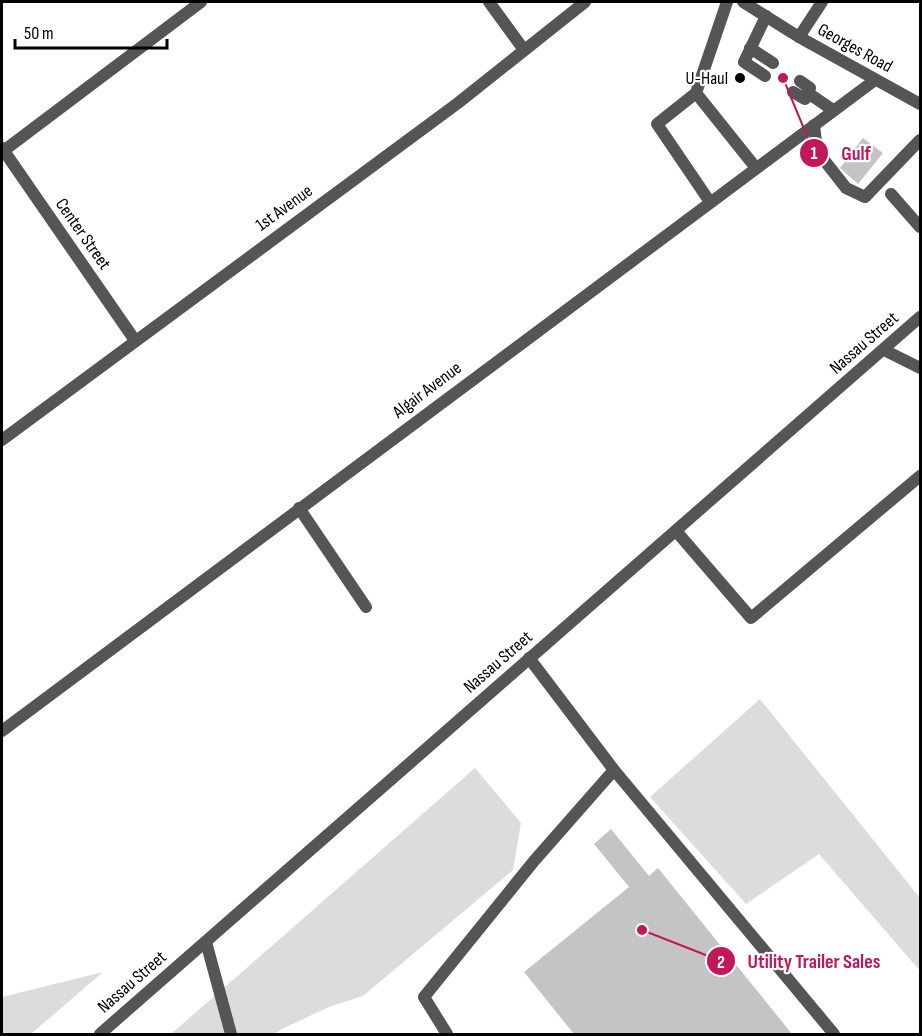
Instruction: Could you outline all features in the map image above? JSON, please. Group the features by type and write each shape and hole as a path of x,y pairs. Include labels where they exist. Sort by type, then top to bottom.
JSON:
{"street":[{"path":"2,150 201,2"},
{"path":"489,2 524,50"},
{"name":"1st Avenue","path":"2,440 134,339 458,103 585,2"},
{"path":"710,202 657,124 696,93 727,2"},
{"name":"Georges Road","path":"742,2 799,37 921,104"},
{"path":"799,37 822,2"},
{"path":"765,76 744,62 766,16"},
{"path":"750,48 773,63"},
{"name":"Algair Avenue","path":"2,731 298,508 875,80"},
{"path":"796,86 810,88 808,93 833,110"},
{"path":"696,93 756,168"},
{"path":"814,125 817,151 846,188 865,197 921,140"},
{"name":"Center Street","path":"2,150 134,339"},
{"path":"891,194 921,227"},
{"name":"Nassau Street","path":"100,1035 921,317"},
{"path":"884,350 921,368"},
{"path":"676,531 751,618 921,476"},
{"path":"298,508 366,607"},
{"path":"529,658 614,770 834,1035"},
{"path":"447,1035 424,997 534,861 614,770"},
{"path":"206,942 231,1035"}],"shaded area":[{"path":"760,699 920,898 920,971 819,854 746,904 650,797"},
{"path":"475,768 521,823 513,870 363,996 329,1007 275,1034 171,1034"},
{"path":"103,972 31,1034 2,1034 2,997"}],"building":[{"path":"863,138 883,153 858,184 840,168"},
{"path":"611,829 649,876 658,868 792,1034 574,1034 524,972 629,887 594,844"}],"place":[{"name":"U-Haul","path":"740,78"},
{"name":"Gulf","path":"783,78"},
{"name":"Utility Trailer Sales","path":"642,930"}]}
